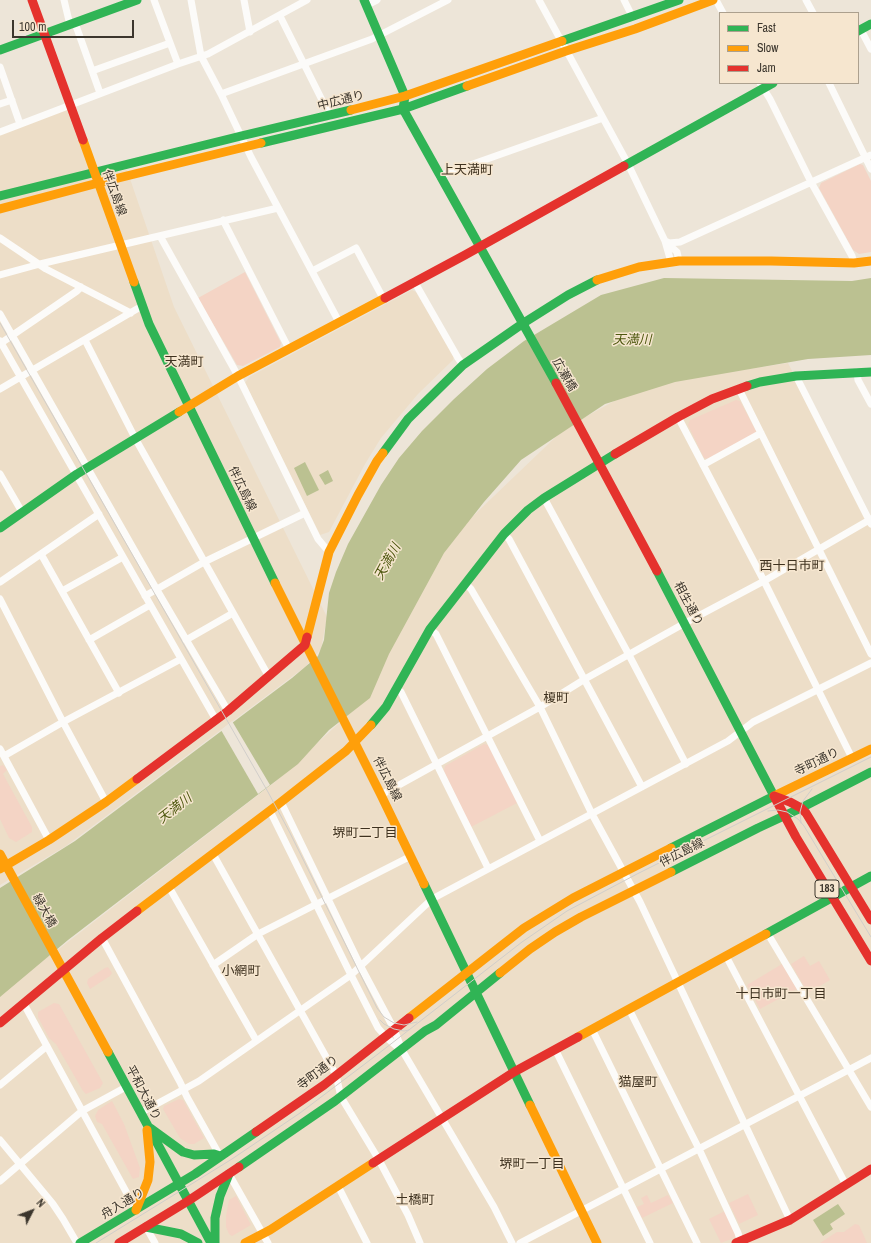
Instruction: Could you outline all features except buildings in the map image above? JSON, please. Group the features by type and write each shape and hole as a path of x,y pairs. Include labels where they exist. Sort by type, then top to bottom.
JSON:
{"main road":[{"name":"伴広島線","path":"32,0 152,330 305,645 355,741 476,992 554,932 633,890 801,808"},
{"path":"1,47 45,34 137,0"},
{"name":"中広通り","path":"0,196 241,136 330,116 405,96 679,0"},
{"path":"0,209 98,183 403,109 566,51 635,29 712,0"},
{"path":"365,2 405,96 403,109"},
{"path":"859,30 871,24"},
{"path":"0,528 76,474 238,376 480,246 628,164 762,86"},
{"name":"広瀬橋","path":"403,109 579,425"},
{"path":"0,854 3,867 49,840 106,802 228,711 305,645 329,552 377,461 408,419 463,365 522,324 568,295 597,280 639,267 676,258 854,263 871,261"},
{"path":"0,1023 102,938 270,811 346,751 376,720 386,707 430,629 465,583 504,534 528,510 544,498 599,463 678,417 712,399 738,388 760,382 796,376 871,372"},
{"name":"相生通り","path":"579,425 685,623 784,816 871,961"},
{"name":"寺町通り","path":"774,796 871,749"},
{"path":"801,808 871,772"},
{"name":"伴広島線","path":"466,973 524,928 573,898 774,796"},
{"name":"183","path":"774,796 801,808 806,814 871,920"},
{"name":"緑大橋","path":"3,867 13,879 54,954"},
{"path":"245,1243 263,1234 514,1072 768,934 871,876"},
{"name":"平和大通り","path":"54,954 211,1243"},
{"name":"寺町通り","path":"179,1184 336,1075 466,973"},
{"path":"119,1243 229,1174 341,1096 425,1031 436,1025 476,992 597,1243"},
{"path":"147,1126 183,1152 194,1155 214,1154 220,1156"},
{"path":"136,1210 148,1180 150,1162 147,1126"},
{"path":"739,1242 790,1220 871,1169"},
{"path":"215,1243 217,1211 221,1192 229,1174"},
{"name":"舟入通り","path":"80,1243 179,1184"},
{"path":"146,1227 181,1234 198,1243"}],"street":[{"path":"64,0 100,93"},
{"path":"154,0 178,64"},
{"path":"192,0 202,56 246,148 340,322"},
{"path":"244,0 250,32"},
{"path":"365,2 377,0"},
{"path":"221,94 379,35 448,0"},
{"path":"539,0 628,164 665,241 676,258"},
{"path":"624,0 632,16"},
{"path":"716,0 722,12"},
{"path":"806,0 812,12"},
{"path":"0,132 70,104 208,54 280,16 304,1"},
{"path":"280,16 330,116"},
{"path":"859,30 871,49"},
{"path":"92,71 170,43"},
{"path":"0,67 20,124"},
{"path":"830,84 868,156 871,169"},
{"path":"762,86 770,99 811,182 852,256 854,263"},
{"path":"0,104 12,100"},
{"path":"439,176 603,118"},
{"path":"665,241 669,243 680,242 868,156"},
{"path":"0,275 40,264 278,208"},
{"path":"223,220 289,349"},
{"path":"160,236 238,376 318,539 329,552"},
{"path":"0,238 40,264 80,287 131,313"},
{"path":"665,241 676,258"},
{"path":"676,258 680,242"},
{"path":"312,271 356,248 383,298"},
{"path":"414,281 463,365"},
{"path":"80,287 77,291 12,336 0,342 216,720"},
{"path":"0,389 142,306"},
{"path":"0,314 157,590 228,711"},
{"path":"85,340 135,438 269,677"},
{"path":"857,372 858,380 871,404"},
{"path":"381,795 540,707 585,679 685,623 764,582 870,521 796,376"},
{"path":"738,388 871,654"},
{"path":"678,417 764,582 852,758"},
{"path":"703,465 761,433"},
{"path":"0,474 22,512"},
{"path":"544,498 686,764"},
{"path":"146,596 204,562 305,513"},
{"path":"0,582 99,514"},
{"path":"504,534 509,539 642,787"},
{"path":"41,554 119,693"},
{"path":"62,591 123,557"},
{"path":"465,583 471,589 540,707 592,814 633,890 790,1220"},
{"path":"0,599 106,802"},
{"path":"89,640 150,605"},
{"path":"186,640 233,613"},
{"path":"430,629 436,634 540,841"},
{"path":"4,756 63,722 181,659"},
{"path":"140,1113 199,1081 256,1040 351,976 432,899 728,741 753,722 817,689 871,664"},
{"path":"396,688 401,692 488,868"},
{"path":"0,749 49,840"},
{"path":"281,802 361,967 394,1029 402,1050 494,1207 512,1243"},
{"path":"270,811 378,1028 384,1036 402,1050"},
{"path":"213,854 336,1075 341,1096 379,1160 408,1215 420,1243"},
{"path":"213,966 258,934 411,856"},
{"path":"169,887 256,1040"},
{"path":"768,934 850,1069 871,1107"},
{"path":"102,938 220,1156"},
{"path":"726,956 846,1185"},
{"path":"24,1004 136,1210"},
{"path":"630,1009 738,1232 739,1242"},
{"path":"592,1029 697,1243"},
{"path":"0,1084 47,1046"},
{"path":"555,1049 650,1243"},
{"path":"520,1243 871,1058"},
{"path":"0,1181 82,1110 126,1087"},
{"path":"0,1140 63,1219 77,1243"},
{"path":"229,1174 268,1243"},
{"path":"338,1186 367,1243"},
{"path":"146,1227 155,1243"}],"shaded area":[{"path":"70,104 96,177 127,170 174,307 327,617 321,649 305,667 66,846 0,885 0,131"},
{"path":"860,164 863,165 871,181 871,252 859,254 853,250 819,188 821,183"},
{"path":"245,272 281,343 280,347 243,366 237,365 198,298"},
{"path":"412,290 416,292 454,356 453,360 418,394 381,438 365,464 329,532 320,535 245,383 249,377"},
{"path":"788,363 871,525 871,1243 0,1243 0,995 31,968 60,948 275,782 363,701 414,600 435,563 471,518 564,429 623,396 661,382"},
{"path":"736,400 740,401 756,431 755,434 709,459 704,458 688,425 690,420"},
{"path":"484,744 488,745 517,803 471,827 444,771 445,766"},
{"path":"3,765 7,770 3,774 32,827 32,832 16,842 9,838 0,819 0,766"},
{"path":"804,956 810,966 819,961 830,980 808,993 791,964"},
{"path":"782,964 797,989 760,1009 747,985"},
{"path":"108,967 112,973 110,976 90,989 87,983 88,979"},
{"path":"54,1003 59,1004 103,1083 100,1088 86,1094 56,1044 49,1038 38,1017 38,1012"},
{"path":"179,1099 183,1100 204,1138 194,1144 189,1144 180,1138 163,1109 164,1106"},
{"path":"112,1101 124,1124 140,1168 139,1177 133,1179 102,1124 97,1122 95,1116 98,1110"},
{"path":"748,1194 758,1215 739,1224 729,1203"},
{"path":"647,1195 651,1203 668,1195 673,1203 642,1218 637,1207 644,1204 641,1198"},
{"path":"236,1196 251,1225 232,1236 229,1234 226,1227 226,1216 229,1200"},
{"path":"725,1211 736,1234 734,1238 721,1243 709,1219"},
{"path":"855,1224 859,1225 867,1243 820,1243 837,1232 844,1232"}],"water":[{"name":"天満川","path":"664,278 852,281 871,278 871,355 808,359 675,382 605,404 521,460 484,502 444,553 389,654 370,698 329,730 298,764 68,940 0,997 0,888 75,841 292,678 318,656 324,640 329,593 348,544 381,485 399,458 422,431 487,369 524,341 601,295"},
{"path":"305,462 319,490 307,496 294,468"},
{"path":"328,470 333,481 325,485 319,475"},
{"path":"838,1204 845,1214 830,1224 833,1229 823,1236 813,1220"}],"pier":[{"path":"232,721 270,785 258,794 221,730"}],"tram line":[{"path":"0,323 268,792 377,1008 384,1017 394,1023 404,1025 417,1022"},
{"path":"96,1243 232,1159 300,1113 522,942 567,911 637,874 871,757"},
{"path":"801,823 800,812 803,801 812,789"},
{"path":"768,811 778,810 787,812 798,819 804,826 871,937"},
{"path":"380,1020 384,1024 394,1029 404,1031 409,1030"}],"traffic: fast":[{"path":"0,50 137,0"},
{"path":"364,0 405,96 403,109 556,383"},
{"path":"562,41 679,0"},
{"path":"859,30 871,24"},
{"path":"624,166 771,84"},
{"path":"261,143 403,109 467,86"},
{"path":"0,196 351,110"},
{"path":"383,453 408,419 463,365 522,324 568,295 597,280"},
{"path":"134,282 149,324 275,583"},
{"path":"747,386 760,382 796,376 871,372"},
{"path":"0,528 77,474 179,412"},
{"path":"371,725 386,707 430,629 504,534 528,510 544,498 615,454"},
{"path":"657,571 774,796 671,848"},
{"path":"801,808 871,772"},
{"path":"671,872 801,808"},
{"path":"766,934 871,876"},
{"path":"424,884 530,1105"},
{"path":"239,1167 335,1101 425,1031 436,1025 500,973"},
{"path":"108,1052 211,1243"},
{"path":"150,1128 183,1152 194,1155 214,1154 220,1156"},
{"path":"80,1243 195,1174 256,1132"},
{"path":"215,1243 215,1218 220,1196 229,1174"},
{"path":"146,1227 181,1234 198,1243"}],"traffic: slow":[{"path":"467,86 566,51 635,29 713,0"},
{"path":"351,110 405,96 562,41"},
{"path":"83,140 134,282"},
{"path":"0,209 261,143"},
{"path":"597,280 639,267 679,261 854,263 871,261"},
{"path":"179,412 238,376 385,298"},
{"path":"307,637 329,552 358,495 383,453"},
{"path":"275,583 424,884"},
{"path":"137,911 346,751 371,725"},
{"path":"774,796 871,749"},
{"path":"0,869 49,840 106,802 137,779"},
{"path":"409,1018 524,928 573,898 671,848"},
{"path":"0,854 108,1052"},
{"path":"500,973 530,949 555,932 581,917 671,872"},
{"path":"578,1037 766,934"},
{"path":"530,1105 597,1243"},
{"path":"136,1210 148,1180 150,1162 147,1130"},
{"path":"245,1243 270,1230 373,1163"}],"traffic: jam":[{"path":"32,0 83,140"},
{"path":"385,298 624,166"},
{"path":"556,383 657,571"},
{"path":"615,454 712,399 747,386"},
{"path":"137,779 228,711 305,645 307,637"},
{"path":"774,796 796,837 871,961"},
{"path":"774,796 790,802 801,808 806,813 871,920"},
{"path":"0,1023 102,938 137,911"},
{"path":"256,1132 324,1085 409,1018"},
{"path":"373,1163 514,1072 578,1037"},
{"path":"119,1243 188,1201 239,1167"},
{"path":"736,1243 790,1220 871,1169"}],"district":[{"name":"上天満町","path":"467,171"},
{"name":"天満町","path":"184,363"},
{"name":"西十日市町","path":"792,567"},
{"name":"榎町","path":"556,699"},
{"name":"堺町二丁目","path":"365,834"},
{"name":"小網町","path":"241,972"},
{"name":"十日市町一丁目","path":"781,995"},
{"name":"猫屋町","path":"638,1083"},
{"name":"堺町一丁目","path":"532,1165"},
{"name":"土橋町","path":"415,1201"}]}
